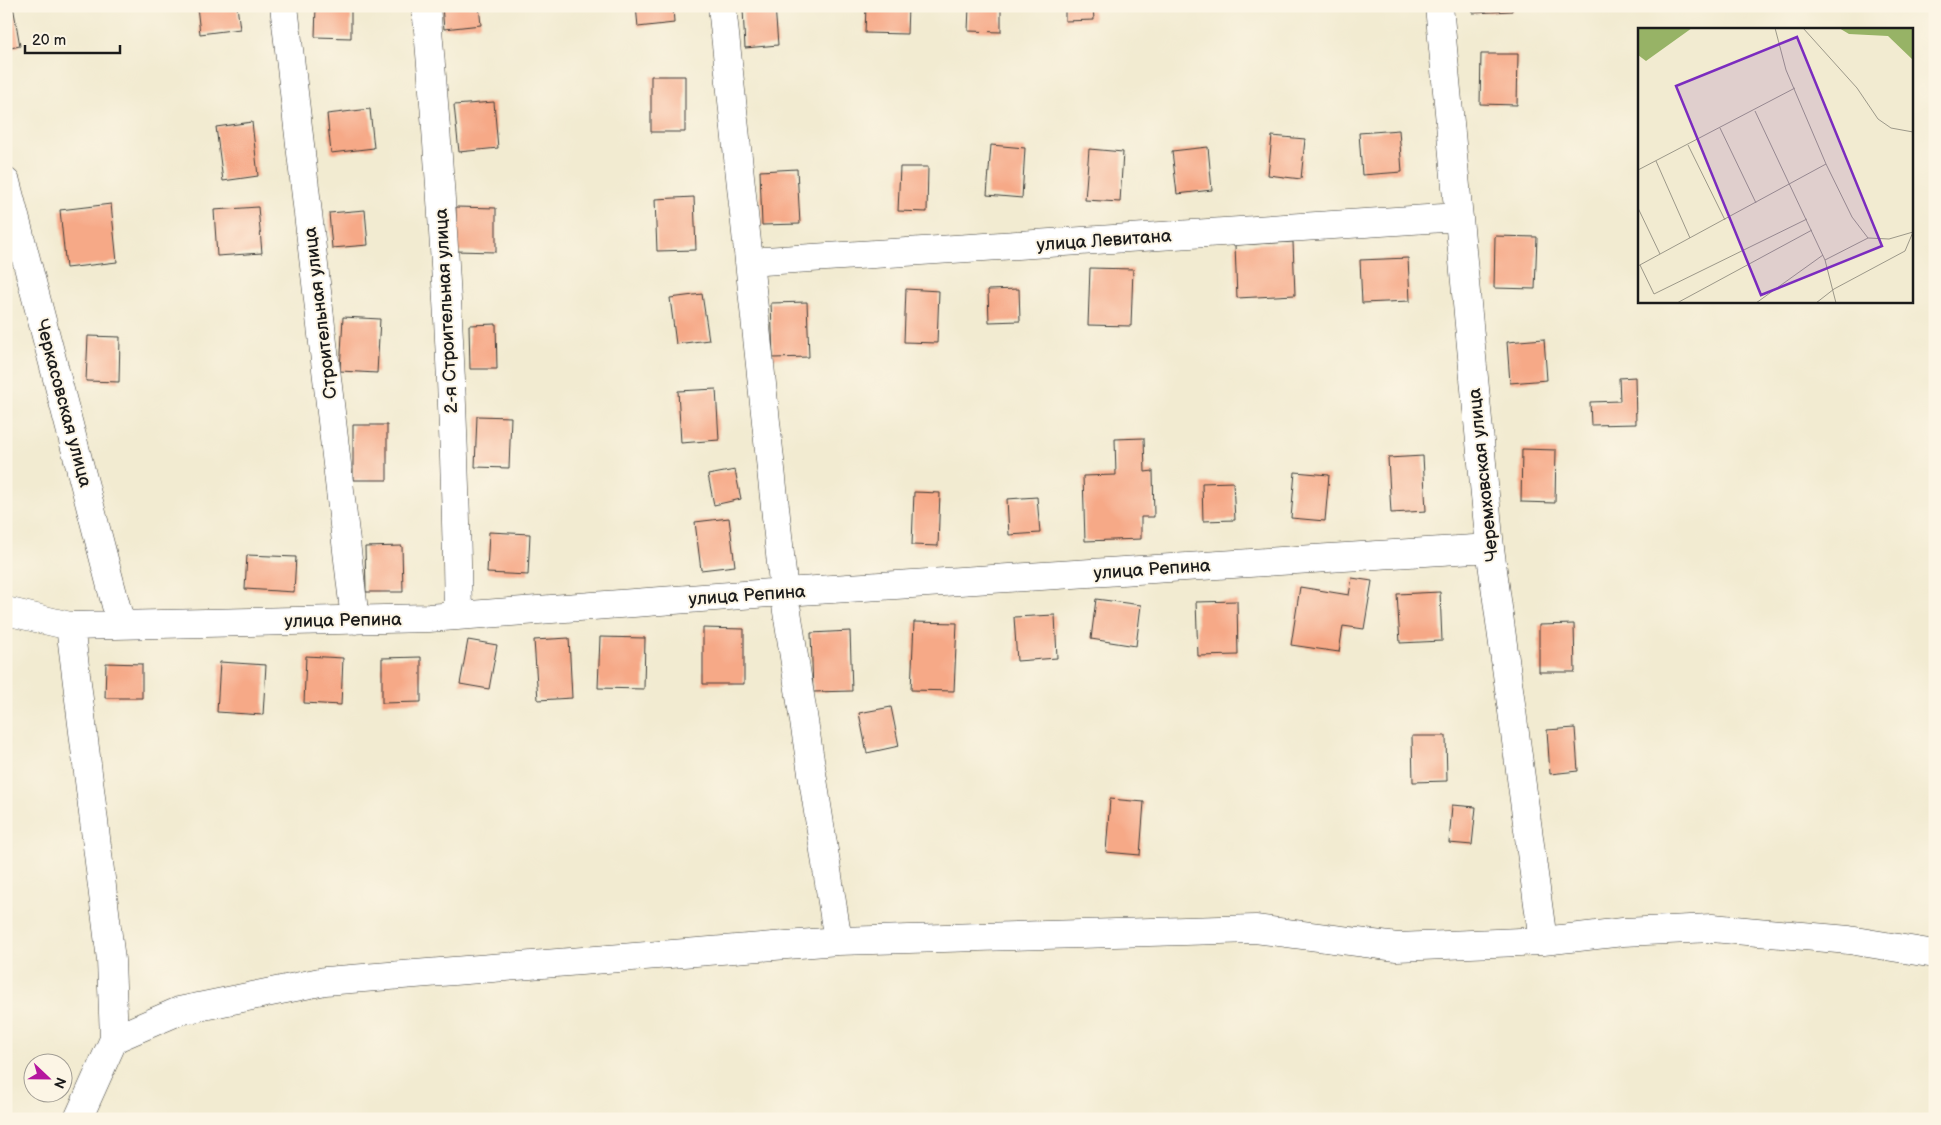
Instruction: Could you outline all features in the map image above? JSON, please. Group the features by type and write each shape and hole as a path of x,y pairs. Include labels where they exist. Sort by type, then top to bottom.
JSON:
{"street":[{"name":"Строительная улица","path":"284,6 355,620"},
{"name":"2-я Строительная улица","path":"426,6 439,150 457,524 458,616"},
{"path":"722,6 784,592 838,941"},
{"name":"Черемховская улица","path":"1439,6 1490,548 1543,941"},
{"name":"Черкасовская улица","path":"6,182 121,624"},
{"name":"улица Левитана","path":"749,262 1459,217"},
{"name":"улица Репина","path":"6,611 70,626 458,616 784,592 1490,548"},
{"path":"70,626 111,960 114,1038 78,1119"},
{"path":"114,1038 179,1011 325,981 838,941 1255,929 1396,947 1543,941 1623,932 1712,928 1849,940 1935,954"}],"building":[{"path":"6,6 13,6 20,46 6,49"},
{"path":"197,6 237,6 240,29 200,34"},
{"path":"316,6 351,6 351,38 315,37"},
{"path":"442,6 479,6 481,25 444,29"},
{"path":"636,6 673,6 674,23 638,27"},
{"path":"775,6 778,45 745,48 743,9"},
{"path":"866,6 908,6 907,34 865,33"},
{"path":"969,6 1001,6 1001,32 968,31"},
{"path":"1065,6 1093,6 1094,20 1065,21"},
{"path":"1472,6 1512,6 1512,11 1473,13"},
{"path":"1481,54 1518,54 1517,105 1480,104"},
{"path":"651,76 685,76 685,132 651,132"},
{"path":"494,102 498,148 459,152 454,105"},
{"path":"370,109 374,148 331,153 327,114"},
{"path":"252,122 258,176 223,181 216,127"},
{"path":"1399,130 1402,172 1362,175 1359,133"},
{"path":"1272,136 1305,139 1301,179 1268,175"},
{"path":"991,145 1025,148 1022,198 987,195"},
{"path":"1208,147 1212,190 1177,194 1172,151"},
{"path":"1089,149 1123,152 1120,202 1085,200"},
{"path":"900,167 928,167 927,212 898,211"},
{"path":"797,169 800,224 762,225 760,171"},
{"path":"694,197 696,250 657,251 655,199"},
{"path":"111,204 117,262 66,268 60,210"},
{"path":"258,207 262,253 217,256 214,210"},
{"path":"456,207 496,208 496,252 455,251"},
{"path":"365,210 368,245 332,248 329,213"},
{"path":"1495,236 1537,237 1535,289 1494,288"},
{"path":"1293,242 1295,295 1237,298 1235,245"},
{"path":"1408,258 1410,301 1362,303 1360,260"},
{"path":"1090,268 1133,269 1131,326 1088,325"},
{"path":"906,289 939,291 937,343 904,342"},
{"path":"1019,289 1020,321 989,322 988,290"},
{"path":"702,294 709,340 676,344 670,298"},
{"path":"807,302 809,357 773,358 771,303"},
{"path":"343,317 380,319 377,373 340,371"},
{"path":"496,324 497,369 470,369 469,325"},
{"path":"88,336 120,337 119,382 86,381"},
{"path":"1544,339 1547,380 1510,383 1507,342"},
{"path":"1635,377 1636,424 1591,425 1590,402 1620,401 1619,378"},
{"path":"716,389 719,440 681,443 678,391"},
{"path":"477,416 511,417 509,468 475,467"},
{"path":"353,425 387,425 387,480 353,480"},
{"path":"1144,438 1145,472 1153,471 1154,517 1141,517 1141,539 1085,541 1083,476 1116,475 1115,439"},
{"path":"1522,449 1556,450 1555,503 1521,502"},
{"path":"1423,456 1426,511 1391,513 1388,458"},
{"path":"735,470 741,499 714,505 708,475"},
{"path":"1295,472 1329,475 1325,521 1291,518"},
{"path":"1233,482 1235,520 1203,521 1202,483"},
{"path":"914,492 940,493 938,546 912,545"},
{"path":"1037,497 1040,533 1009,535 1007,499"},
{"path":"729,518 735,566 701,570 695,522"},
{"path":"489,532 530,534 528,575 487,573"},
{"path":"402,546 403,592 366,592 365,547"},
{"path":"247,555 296,557 294,592 245,589"},
{"path":"1352,578 1372,581 1364,629 1343,626 1339,652 1291,645 1300,587 1349,595"},
{"path":"1440,592 1442,641 1400,643 1397,594"},
{"path":"1096,599 1141,605 1136,646 1091,639"},
{"path":"1237,601 1238,655 1198,656 1196,602"},
{"path":"1055,615 1057,658 1017,661 1014,617"},
{"path":"914,622 957,623 954,691 911,690"},
{"path":"1574,624 1575,672 1539,672 1539,625"},
{"path":"703,628 744,629 744,684 703,684"},
{"path":"850,631 852,691 813,692 811,633"},
{"path":"600,637 645,638 644,689 598,688"},
{"path":"569,638 572,698 538,700 534,640"},
{"path":"468,640 497,645 489,689 460,684"},
{"path":"306,656 343,658 341,705 304,703"},
{"path":"421,657 421,702 382,703 382,658"},
{"path":"220,662 266,665 263,715 217,712"},
{"path":"106,663 142,664 142,698 105,698"},
{"path":"891,707 899,746 867,753 859,713"},
{"path":"1575,728 1578,771 1550,774 1547,730"},
{"path":"1412,736 1446,736 1447,781 1413,782"},
{"path":"1110,799 1144,802 1140,855 1106,852"},
{"path":"1452,805 1476,807 1472,845 1449,843"}]}
